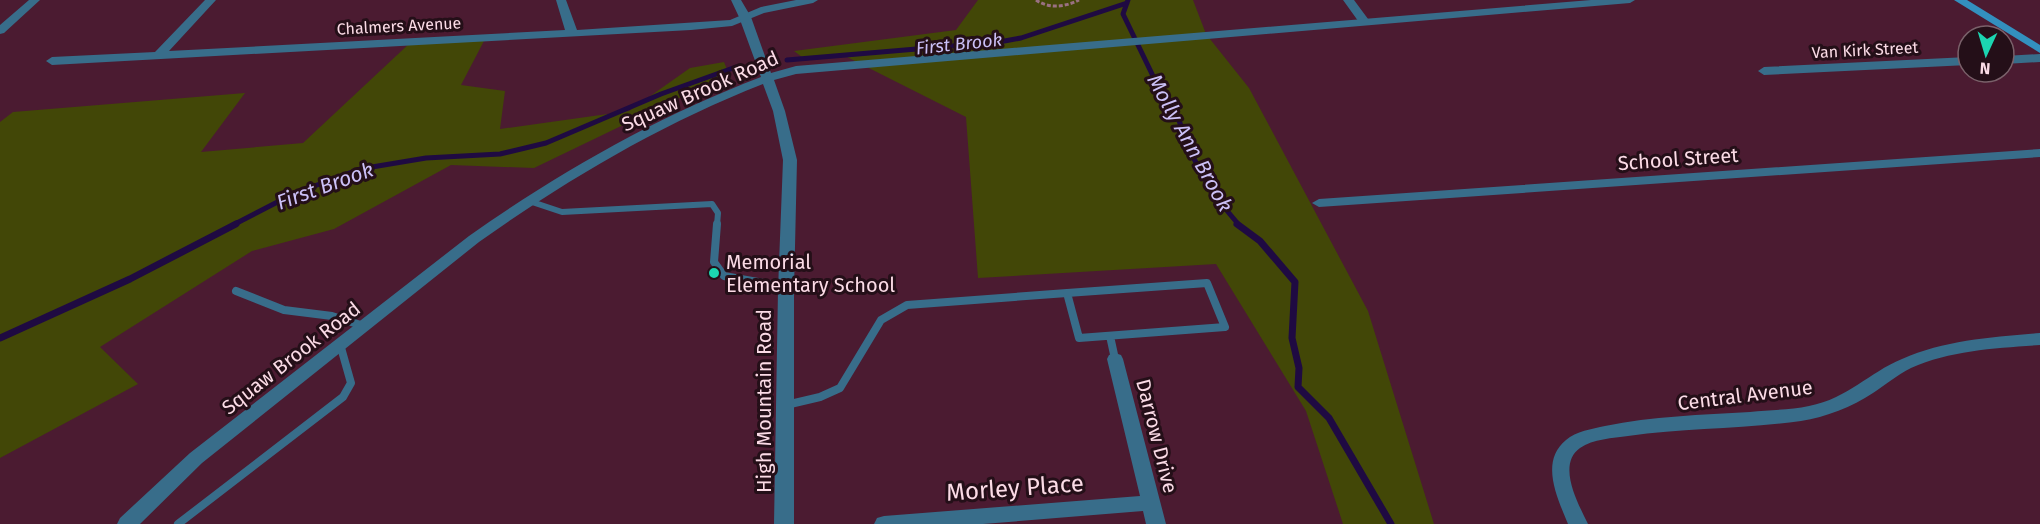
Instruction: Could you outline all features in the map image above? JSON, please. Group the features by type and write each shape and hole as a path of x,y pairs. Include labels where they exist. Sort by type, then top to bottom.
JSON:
{"main road":[{"path":"1959,0 2040,50"}],"street":[{"path":"0,31 34,0"},
{"path":"158,56 211,0"},
{"path":"561,0 572,33"},
{"name":"High Mountain Road","path":"736,0 745,17 768,78 779,111 790,160 786,287 784,524"},
{"name":"Chalmers Avenue","path":"52,61 691,27 732,23 761,10 813,0"},
{"path":"1348,0 1365,22"},
{"name":"Squaw Brook Road","path":"127,524 196,458 474,239 527,201 615,149 673,120 768,78 796,70 1630,0"},
{"path":"2016,59 2040,58"},
{"name":"Van Kirk Street","path":"1764,71 1956,62"},
{"name":"School Street","path":"1319,203 2040,153"},
{"name":"Central Avenue","path":"1578,524 1561,481 1563,463 1570,446 1582,437 1617,430 1804,414 1847,399 1906,363 1950,348 2040,339"},
{"name":"Darrow Drive","path":"1116,359 1156,524"},
{"name":"Morley Place","path":"884,524 1151,503"}],"lane":[{"path":"527,201 562,212 712,204 718,213 714,262 724,276 786,287"},
{"path":"785,405 820,397 840,388 880,320 907,305 1067,293 1207,283 1225,327 1079,338 1067,293"},
{"path":"236,291 284,310 332,316 364,326"},
{"path":"1110,336 1116,359"},
{"path":"178,524 342,397 351,383 340,344"}],"path":[{"path":"1036,0 1058,7 1079,0"}],"green space":[{"path":"978,0 1193,0 1206,34 1249,88 1368,311 1434,524 1343,524 1306,411 1216,264 978,278 966,117 843,55 802,57 794,51 956,30"},
{"path":"485,39 461,85 505,91 500,129 629,111 690,68 724,62 729,74 534,168 451,165 334,229 252,251 100,347 138,384 0,458 0,122 13,112 245,93 201,152 303,143 411,42"}],"waterway":[{"name":"First Brook","path":"787,60 999,42 1021,38 1127,3"},
{"name":"Molly Ann Brook","path":"1127,3 1123,14 1153,76 1175,110 1192,155 1213,194 1239,225"},
{"name":"First Brook","path":"233,225 293,194 360,169 426,158 500,154 546,143 661,94 736,67"},
{"name":"First Brook","path":"0,338 130,279 236,224"},
{"name":"Molly Ann Brook","path":"1237,224 1260,241 1295,282 1292,338 1299,368 1298,387 1329,418 1391,524"}],"place":[{"name":"Memorial Elementary School","path":"714,273"}]}
